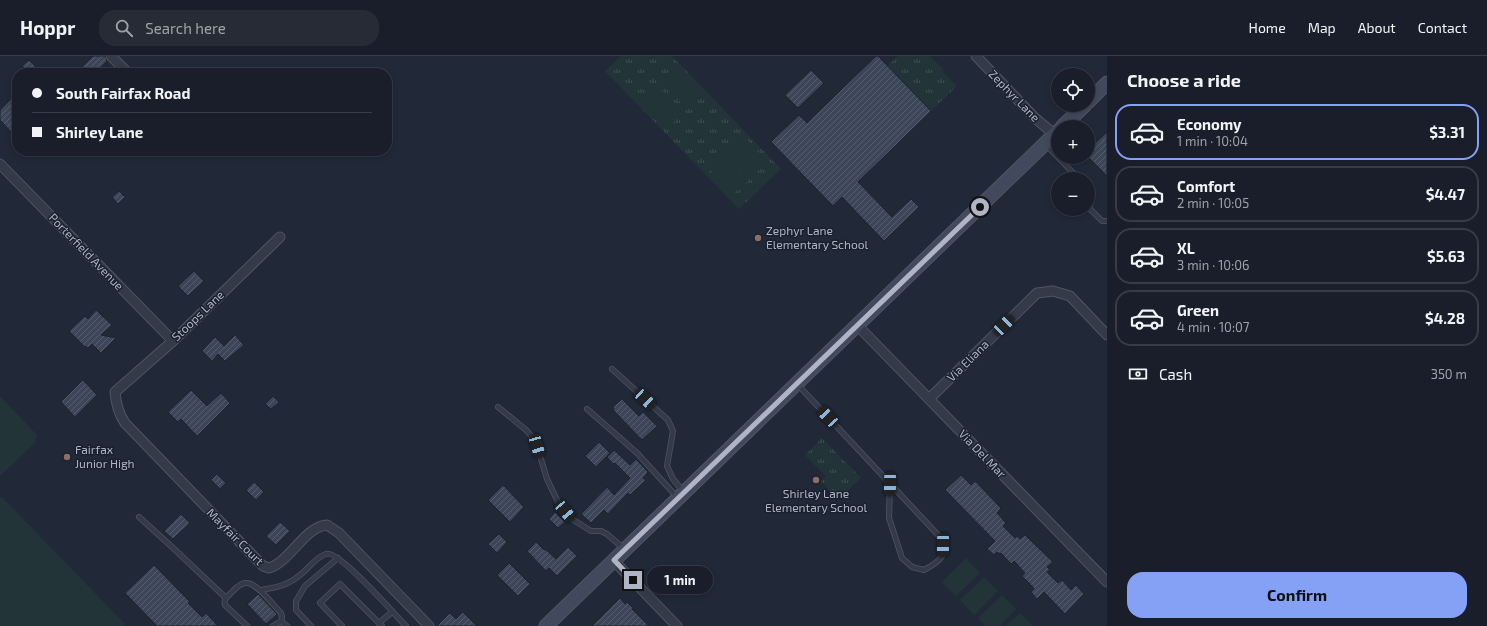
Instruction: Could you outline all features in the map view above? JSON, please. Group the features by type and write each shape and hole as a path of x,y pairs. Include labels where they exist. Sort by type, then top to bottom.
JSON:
{"street":[{"path":"111,56 123,68"},
{"name":"Zephyr Lane","path":"976,56 1035,118 1051,127"},
{"path":"1095,95 1107,83"},
{"path":"1069,120 1077,112"},
{"path":"546,626 1051,138"},
{"name":"Porterfield Avenue","path":"0,164 173,341"},
{"name":"Stoops Lane","path":"115,392 173,341 280,237"},
{"name":"Via Eliana","path":"929,399 1037,293 1053,291 1070,296 1107,335"},
{"name":"Via Del Mar","path":"857,325 1107,582"},
{"name":"Mayfair Court","path":"115,392 119,414 125,423 263,566 269,568 278,564 310,533 318,527 327,525 339,532 429,626"},
{"path":"614,560 677,626"}],"lane":[{"path":"1045,144 1072,172"},
{"path":"1095,214 1102,221 1107,221"},
{"path":"612,369 668,420 673,431 667,466 682,495"},
{"path":"796,384 939,536 943,545 943,554 935,564 924,570 912,567 902,558 889,518 890,484"},
{"path":"498,407 526,430 533,438 537,446 547,479 558,502 572,519 577,524 591,531 601,531 607,534 625,550"},
{"path":"588,409 682,495"},
{"path":"139,517 226,598"},
{"path":"261,590 286,585 326,553 330,553 355,573 406,626"},
{"path":"311,626 296,610 296,600 305,586 338,558"},
{"path":"247,626 225,605 224,601 240,585 245,583 249,583 261,590 281,613 281,621"},
{"path":"342,626 320,604 340,584 381,625 392,612"},
{"path":"273,626 281,621"},
{"path":"281,621 287,626"}],"green space":[{"path":"621,56 672,56 781,169 739,209 605,71"},
{"path":"898,56 930,56 957,86 931,111 887,66"},
{"path":"678,69 702,95 687,109 663,84"},
{"path":"659,88 683,113 668,128 644,103"},
{"path":"743,136 767,161 752,176 728,151"},
{"path":"724,154 749,180 733,194 709,169"},
{"path":"0,396 37,435 35,443 0,476"},
{"path":"822,438 861,478 838,500 821,481 826,476 805,455"},
{"path":"2,497 125,624 123,626 0,626 0,498"},
{"path":"966,558 980,573 956,596 942,582"},
{"path":"984,577 998,591 974,615 960,600"},
{"path":"1002,595 1016,609 999,626 985,626 978,618"},
{"path":"1020,613 1033,626 1006,626"}],"building":[{"path":"93,56 105,56 107,61 100,68 81,68"},
{"path":"876,56 878,56 931,111 858,182 892,217 911,199 919,207 884,241 842,197 833,206 771,142 799,115 807,123"},
{"path":"29,60 37,68 24,68 22,66"},
{"path":"811,70 824,83 798,108 785,95"},
{"path":"12,98 12,133 0,120 0,110"},
{"path":"1107,132 1107,176 1095,164 1095,143"},
{"path":"119,191 125,197 118,204 112,197"},
{"path":"194,271 204,281 188,296 178,286"},
{"path":"96,310 112,325 101,335 116,338 101,353 92,344 88,348 86,346 85,347 69,331 85,316 88,319"},
{"path":"235,335 244,345 225,361 218,354 212,361 202,351 215,337 224,346"},
{"path":"83,380 97,395 75,417 61,402"},
{"path":"191,390 207,406 221,393 230,403 197,436 181,419 178,422 168,412"},
{"path":"273,396 279,402 271,409 265,404"},
{"path":"622,399 639,416 643,412 657,426 642,440 613,410 613,407"},
{"path":"599,442 610,453 596,467 585,456"},
{"path":"614,450 630,465 636,459 648,472 643,478 646,480 630,495 628,493 608,514 604,510 591,523 581,514 607,487 614,495 630,478 607,457"},
{"path":"217,474 226,483 220,489 211,480"},
{"path":"961,475 971,485 975,481 1001,508 997,513 1006,523 1003,526 1015,538 1017,536 1020,539 1025,535 1053,562 1047,567 1050,570 1047,572 1058,583 1062,580 1071,590 1076,585 1084,594 1065,614 1044,592 1037,599 1031,592 1034,589 1022,576 1025,573 1014,561 1011,564 1001,553 1000,554 997,552 994,555 987,549 995,541 945,490"},
{"path":"254,482 264,492 256,500 246,490"},
{"path":"503,485 524,507 510,522 488,500"},
{"path":"555,512 565,522 558,528 549,519"},
{"path":"181,514 190,523 173,539 164,531"},
{"path":"280,522 290,531 276,545 266,536"},
{"path":"499,534 507,542 497,553 488,544"},
{"path":"536,542 556,559 568,547 577,556 557,576 549,568 546,571 527,551"},
{"path":"509,563 530,584 518,596 497,575"},
{"path":"154,565 190,602 188,603 202,617 206,613 218,626 157,626 125,593"},
{"path":"258,594 277,614 266,624 247,604"},
{"path":"620,598 625,604 627,602 649,626 592,626"},
{"path":"463,612 477,626 437,626 450,613 456,619"}],"place":[{"name":"Zephyr Lane Elementary School","path":"758,238"},
{"name":"Fairfax Junior High","path":"67,457"},
{"name":"Shirley Lane Elementary School","path":"816,480"}],"route":[{"path":"633,580 614,560 980,207"}]}
